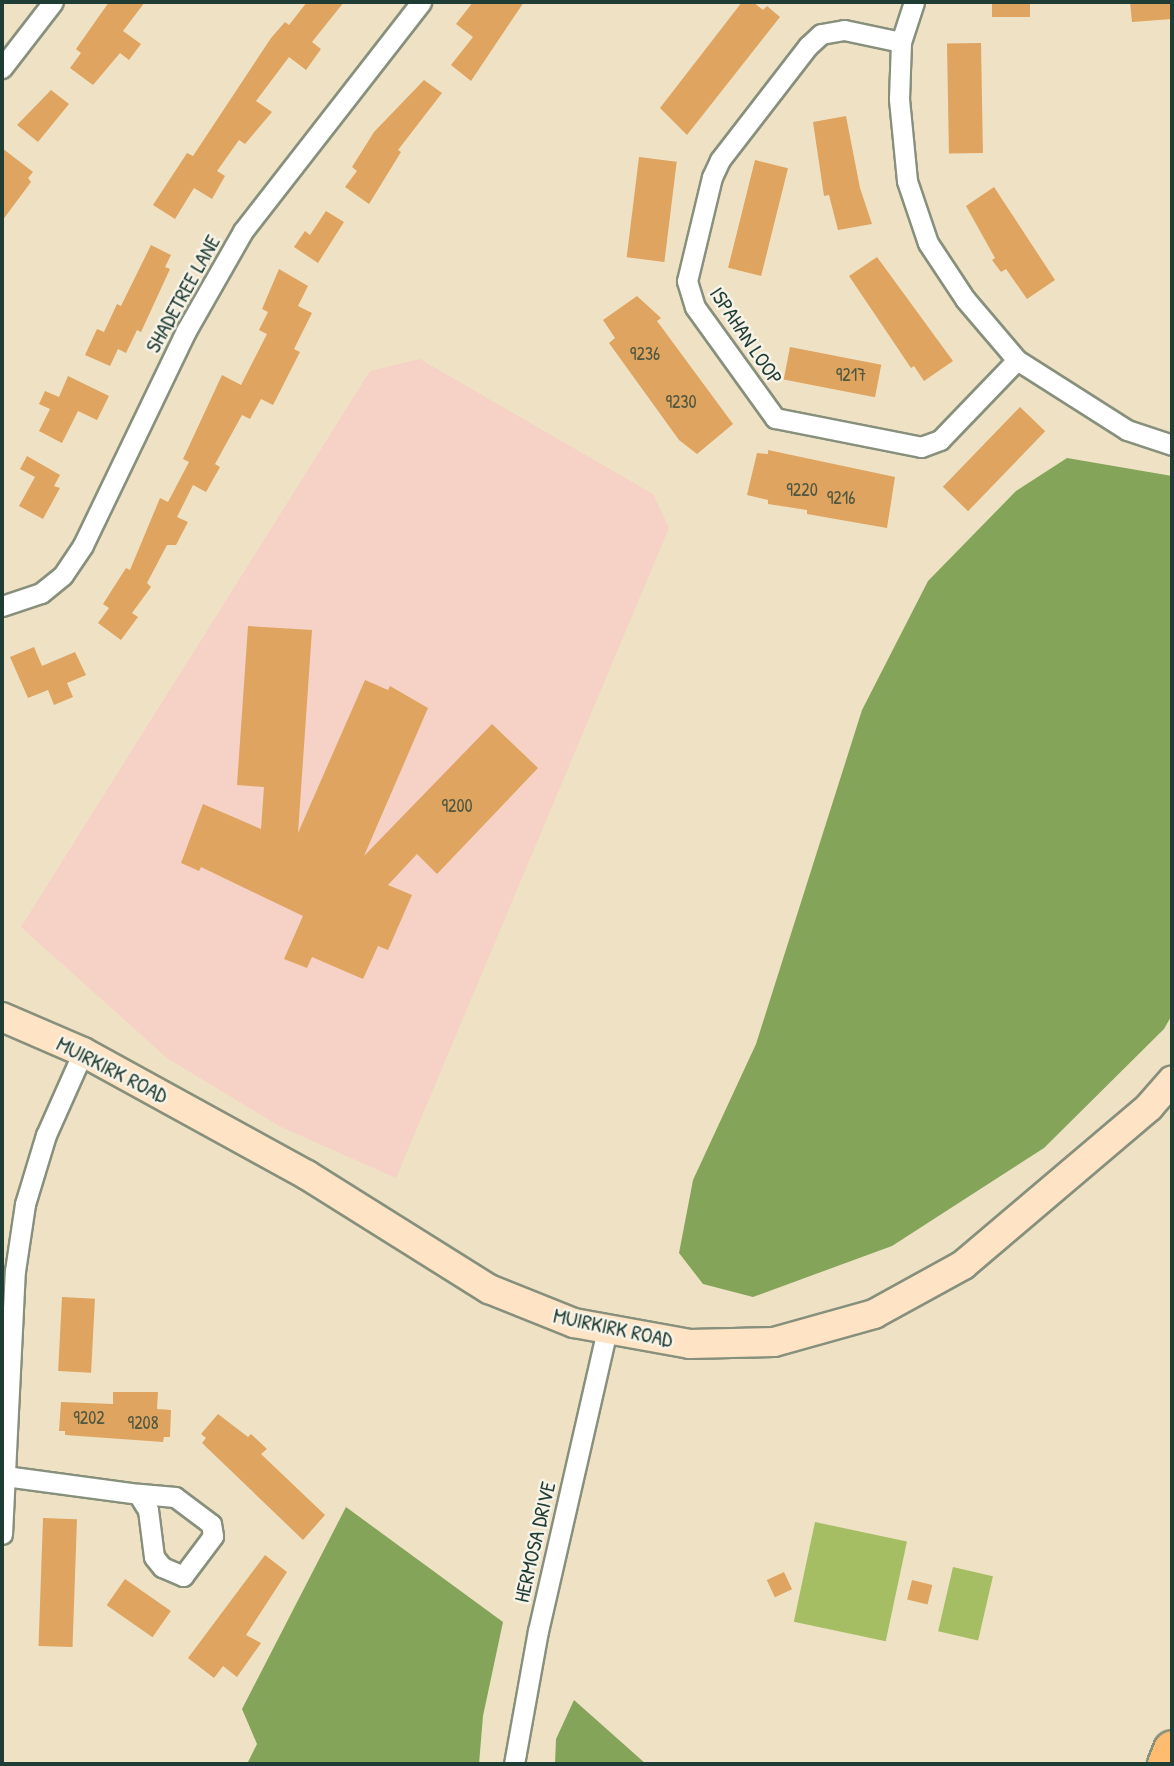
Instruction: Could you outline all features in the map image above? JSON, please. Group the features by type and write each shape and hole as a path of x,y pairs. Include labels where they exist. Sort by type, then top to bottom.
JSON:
{"highway":[{"path":"1166,1764 1172,1749"}],"main road":[{"name":"MUIRKIRK ROAD","path":"2,1017 83,1052 307,1175 489,1289 553,1317 607,1330 690,1344 774,1342 874,1314 963,1265 1139,1116 1172,1081"}],"street":[{"path":"2,68 53,2"},
{"name":"SHADETREE LANE","path":"2,606 41,593 63,575 83,545 186,331 243,231 421,2"},
{"path":"914,2 901,42 902,145 915,211 928,243 965,299 1017,360 1128,430 1172,445"},
{"name":"ISPAHAN LOOP","path":"901,42 844,30 821,34 808,46 720,160 712,177 687,281 695,307 775,418 921,447 940,440 1017,360"},
{"path":"2,1534 15,1271 25,1204 46,1135 83,1052"},
{"name":"HERMOSA DRIVE","path":"514,1764 536,1643 607,1330"},
{"path":"5,1476 176,1497 211,1524 213,1536 183,1576 162,1567 154,1557 148,1510 138,1494"}],"shaded area":[{"path":"420,359 653,494 669,528 396,1178 279,1126 167,1058 21,927 370,371"}],"green space":[{"path":"1067,458 1172,476 1172,1015 1164,1029 1044,1148 892,1246 753,1297 703,1284 679,1253 693,1180 756,1044 862,710 928,581 1016,491"},
{"path":"346,1507 503,1622 483,1716 479,1764 247,1764 257,1744 242,1709"},
{"path":"815,1522 907,1542 886,1641 794,1622"},
{"path":"953,1567 993,1576 978,1641 938,1631"},
{"path":"574,1700 646,1764 555,1764 556,1739"}],"building":[{"path":"109,2 145,2 123,31 141,44 129,60 120,53 93,85 70,68 81,53 76,49"},
{"path":"307,2 344,2 312,42 321,49 306,70 289,57 256,101 272,112 245,144 239,140 217,171 225,176 212,199 194,188 175,219 153,205 187,153 193,156 271,38 285,22 289,25"},
{"path":"473,2 524,2 471,81 451,65 473,37 456,24"},
{"path":"742,2 753,2 763,10 767,6 780,17 687,135 660,108"},
{"path":"992,2 1030,2 1030,17 992,17"},
{"path":"1130,2 1172,2 1172,19 1132,22"},
{"path":"981,43 983,153 949,154 947,44"},
{"path":"424,80 442,93 398,150 401,152 369,204 345,187 357,171 352,167 374,132"},
{"path":"51,90 69,104 38,142 17,125"},
{"path":"846,116 860,188 872,224 838,230 829,195 824,196 813,122"},
{"path":"2,148 33,172 28,178 31,182 2,221"},
{"path":"639,157 677,162 664,262 627,257"},
{"path":"755,160 788,168 761,276 728,268"},
{"path":"994,187 1055,280 1027,299 1006,269 1001,272 992,260 995,258 966,206"},
{"path":"326,211 344,222 318,263 294,247 305,231 310,235"},
{"path":"151,245 171,255 165,267 170,269 141,332 137,330 126,353 118,349 110,366 85,355 97,329 104,332 117,304 121,306"},
{"path":"877,257 953,361 924,381 914,366 911,368 849,276"},
{"path":"279,269 308,286 298,306 312,313 294,349 300,352 273,405 261,399 250,419 242,415 215,464 220,467 206,492 193,485 177,517 188,522 176,545 167,545 147,583 151,587 132,613 138,617 121,640 98,623 109,608 103,604 126,568 130,570 160,498 168,502 189,462 183,459 222,375 241,385 267,334 259,330 268,312 262,309"},
{"path":"637,296 661,318 657,321 733,424 697,454 679,440 609,343 615,338 603,320"},
{"path":"790,347 881,365 875,397 784,379"},
{"path":"68,376 109,396 97,420 78,411 62,443 39,431 50,409 39,404 45,391 59,397"},
{"path":"1020,407 1045,431 968,511 943,487"},
{"path":"768,450 895,477 887,528 807,514 807,510 768,504 768,500 747,495 757,453 768,454"},
{"path":"27,456 60,475 54,486 60,488 43,519 19,506 35,477 20,469"},
{"path":"248,626 312,630 298,833 365,680 388,690 390,686 428,708 364,856 492,724 538,768 437,874 417,854 388,885 412,895 388,950 378,946 363,979 312,957 307,968 284,959 303,916 201,867 199,871 181,863 203,804 261,829 264,787 237,785"},
{"path":"34,647 42,666 75,652 86,675 67,683 73,697 54,705 48,690 28,698 10,657"},
{"path":"62,1297 95,1299 91,1373 58,1371"},
{"path":"113,1392 158,1392 157,1409 171,1410 170,1437 164,1437 163,1442 65,1435 65,1431 59,1431 61,1402 113,1404"},
{"path":"218,1414 248,1437 251,1434 267,1449 261,1454 325,1515 303,1540 202,1443 206,1438 201,1434"},
{"path":"43,1518 77,1519 73,1647 39,1646"},
{"path":"265,1555 287,1572 246,1635 261,1643 237,1677 223,1666 214,1678 188,1658"},
{"path":"784,1572 792,1589 775,1597 767,1580"},
{"path":"125,1579 171,1611 153,1637 107,1605"},
{"path":"912,1580 932,1585 928,1604 907,1599"}]}
